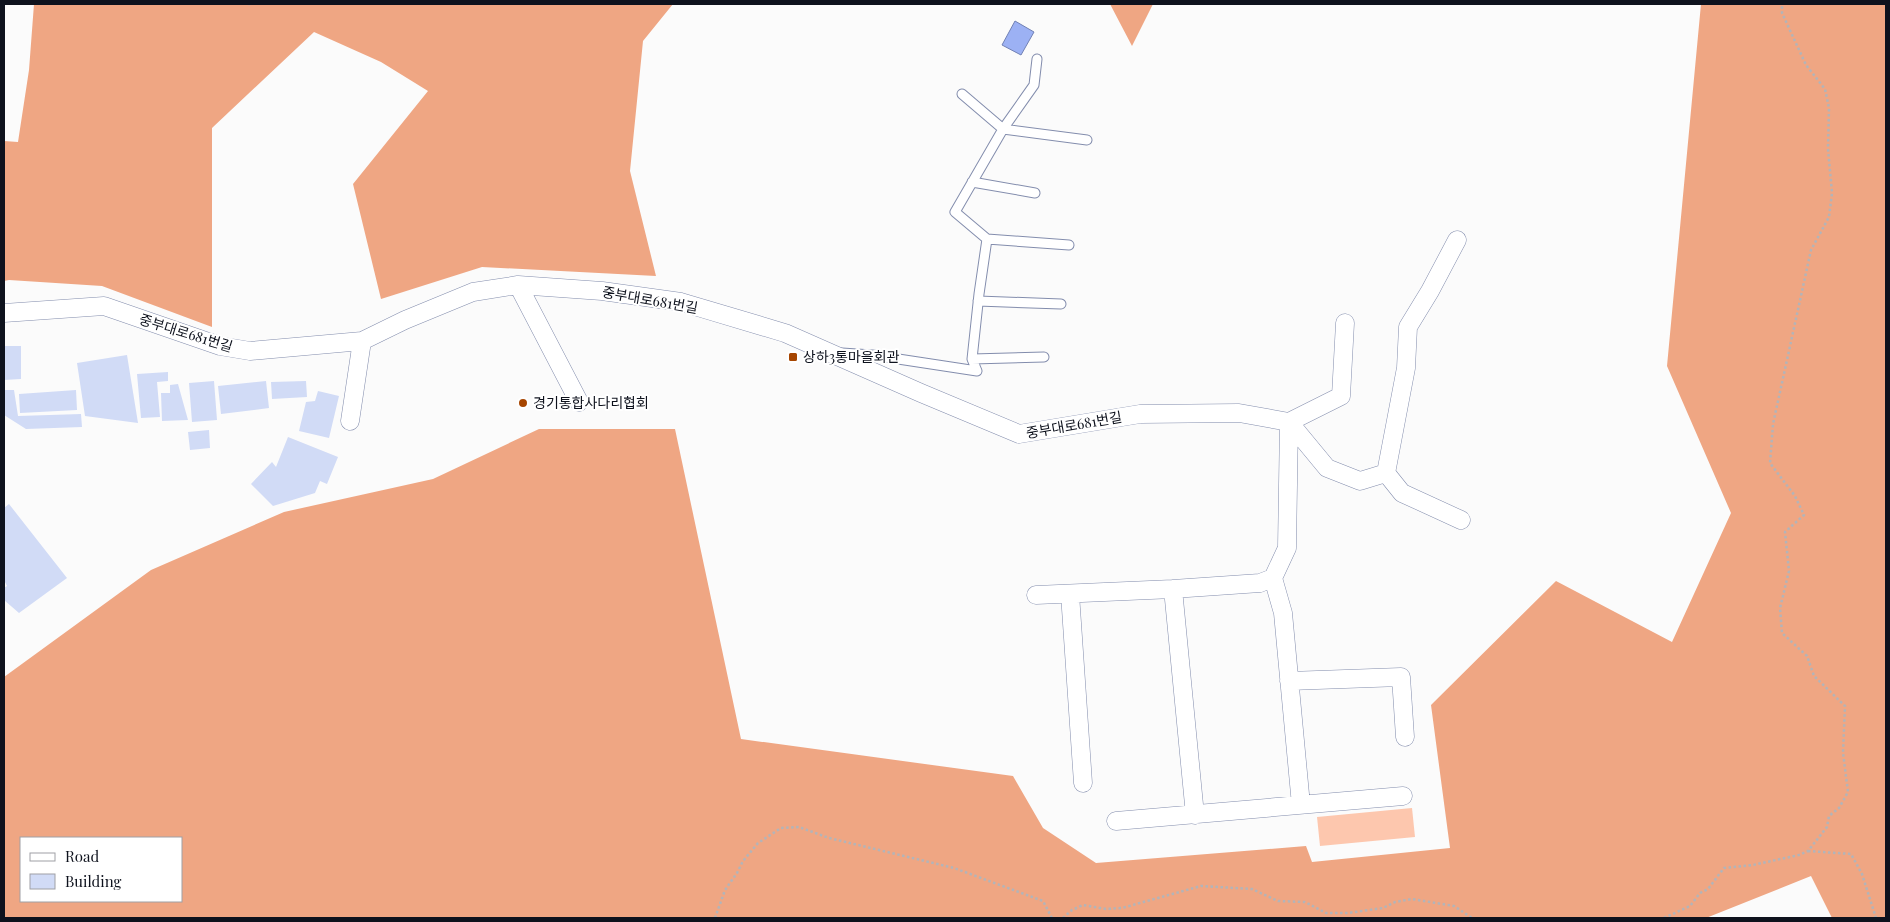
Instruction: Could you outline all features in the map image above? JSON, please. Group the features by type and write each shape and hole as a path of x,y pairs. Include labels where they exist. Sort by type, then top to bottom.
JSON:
{"street":[{"path":"1457,240 1430,291 1408,327 1406,368 1386,473 1402,493 1461,520"},
{"path":"518,285 579,402"},
{"name":"중부대로681번길","path":"4,313 104,306 220,346 250,351 362,341 405,320 473,292 518,285 602,291 681,302 785,333 1019,434 1140,414 1239,413 1289,422"},
{"path":"1289,422 1341,396 1345,323"},
{"path":"350,421 362,341"},
{"path":"1289,422 1327,468 1360,481 1386,473"},
{"path":"1289,422 1287,548 1273,578 1283,613 1301,805"},
{"path":"1036,595 1260,583 1273,578"},
{"path":"1173,589 1196,815"},
{"path":"1070,594 1084,783"},
{"path":"1289,681 1401,677 1405,737"},
{"path":"1116,822 1403,796"}],"lane":[{"path":"1037,59 1034,85 1003,129 955,212 987,239 1069,245"},
{"path":"962,94 1003,129 1087,140"},
{"path":"972,182 1035,193"},
{"path":"830,353 872,354 977,372 972,359 987,239"},
{"path":"978,301 1061,304"},
{"path":"972,359 1044,357"}],"path":[{"path":"248,4 253,4"},
{"path":"1664,918 1690,906 1700,893 1708,889 1724,868 1753,865 1799,855 1808,851 1827,827 1829,816 1839,808 1848,792 1844,753 1845,706 1814,676 1807,656 1782,633 1780,608 1789,571 1785,532 1804,515 1795,496 1770,463 1773,424 1811,250 1829,217 1832,193 1828,149 1829,108 1825,89 1806,65 1782,13 1782,4"},
{"path":"715,918 725,890 743,861 758,843 781,828 799,827 829,838 954,868 1043,901 1052,918"},
{"path":"1808,851 1851,854 1862,874 1876,918"},
{"path":"1064,918 1072,910 1083,905 1106,909 1122,908 1201,886 1252,889 1278,901 1304,902 1326,913 1348,913 1383,908 1395,902 1412,899 1454,906 1472,918"}],"shaded area":[{"path":"34,4 673,4 643,41 630,171 656,276 482,267 381,299 353,184 428,91 381,62 314,32 212,128 212,327 102,286 4,281 4,141 18,142 29,70"},
{"path":"1110,4 1153,4 1132,46"},
{"path":"1701,4 1886,4 1886,918 1832,918 1811,876 1706,918 4,918 4,677 151,570 284,512 433,479 539,429 675,429 741,739 1013,776 1043,828 1096,863 1306,846 1312,862 1450,848 1431,705 1556,581 1672,642 1731,513 1667,366"},
{"path":"1412,808 1415,837 1320,846 1317,817"}],"water":[{"path":"1015,21 1034,32 1021,55 1002,45"}],"building":[{"path":"4,346 21,346 21,379 4,380"},
{"path":"127,355 138,423 85,416 77,363"},
{"path":"168,372 168,381 157,382 160,417 141,418 137,374"},
{"path":"214,381 217,420 192,422 189,383"},
{"path":"266,381 269,408 221,414 218,386"},
{"path":"306,381 307,397 272,399 271,382"},
{"path":"178,384 188,420 162,421 161,393 170,393 170,385"},
{"path":"4,390 14,390 18,416 81,414 82,427 26,429 4,415"},
{"path":"76,390 77,410 20,413 19,394"},
{"path":"318,391 339,396 329,438 299,431 306,402 315,401"},
{"path":"209,430 210,448 190,450 188,432"},
{"path":"288,437 338,457 327,484 320,481 315,493 273,506 251,484 272,462 276,467"},
{"path":"9,504 67,578 19,613 4,600 4,588 7,586 4,580 4,508"}],"place":[{"name":"상하3통마을회관","path":"793,357"},
{"name":"경기통합사다리협회","path":"523,403"}]}
